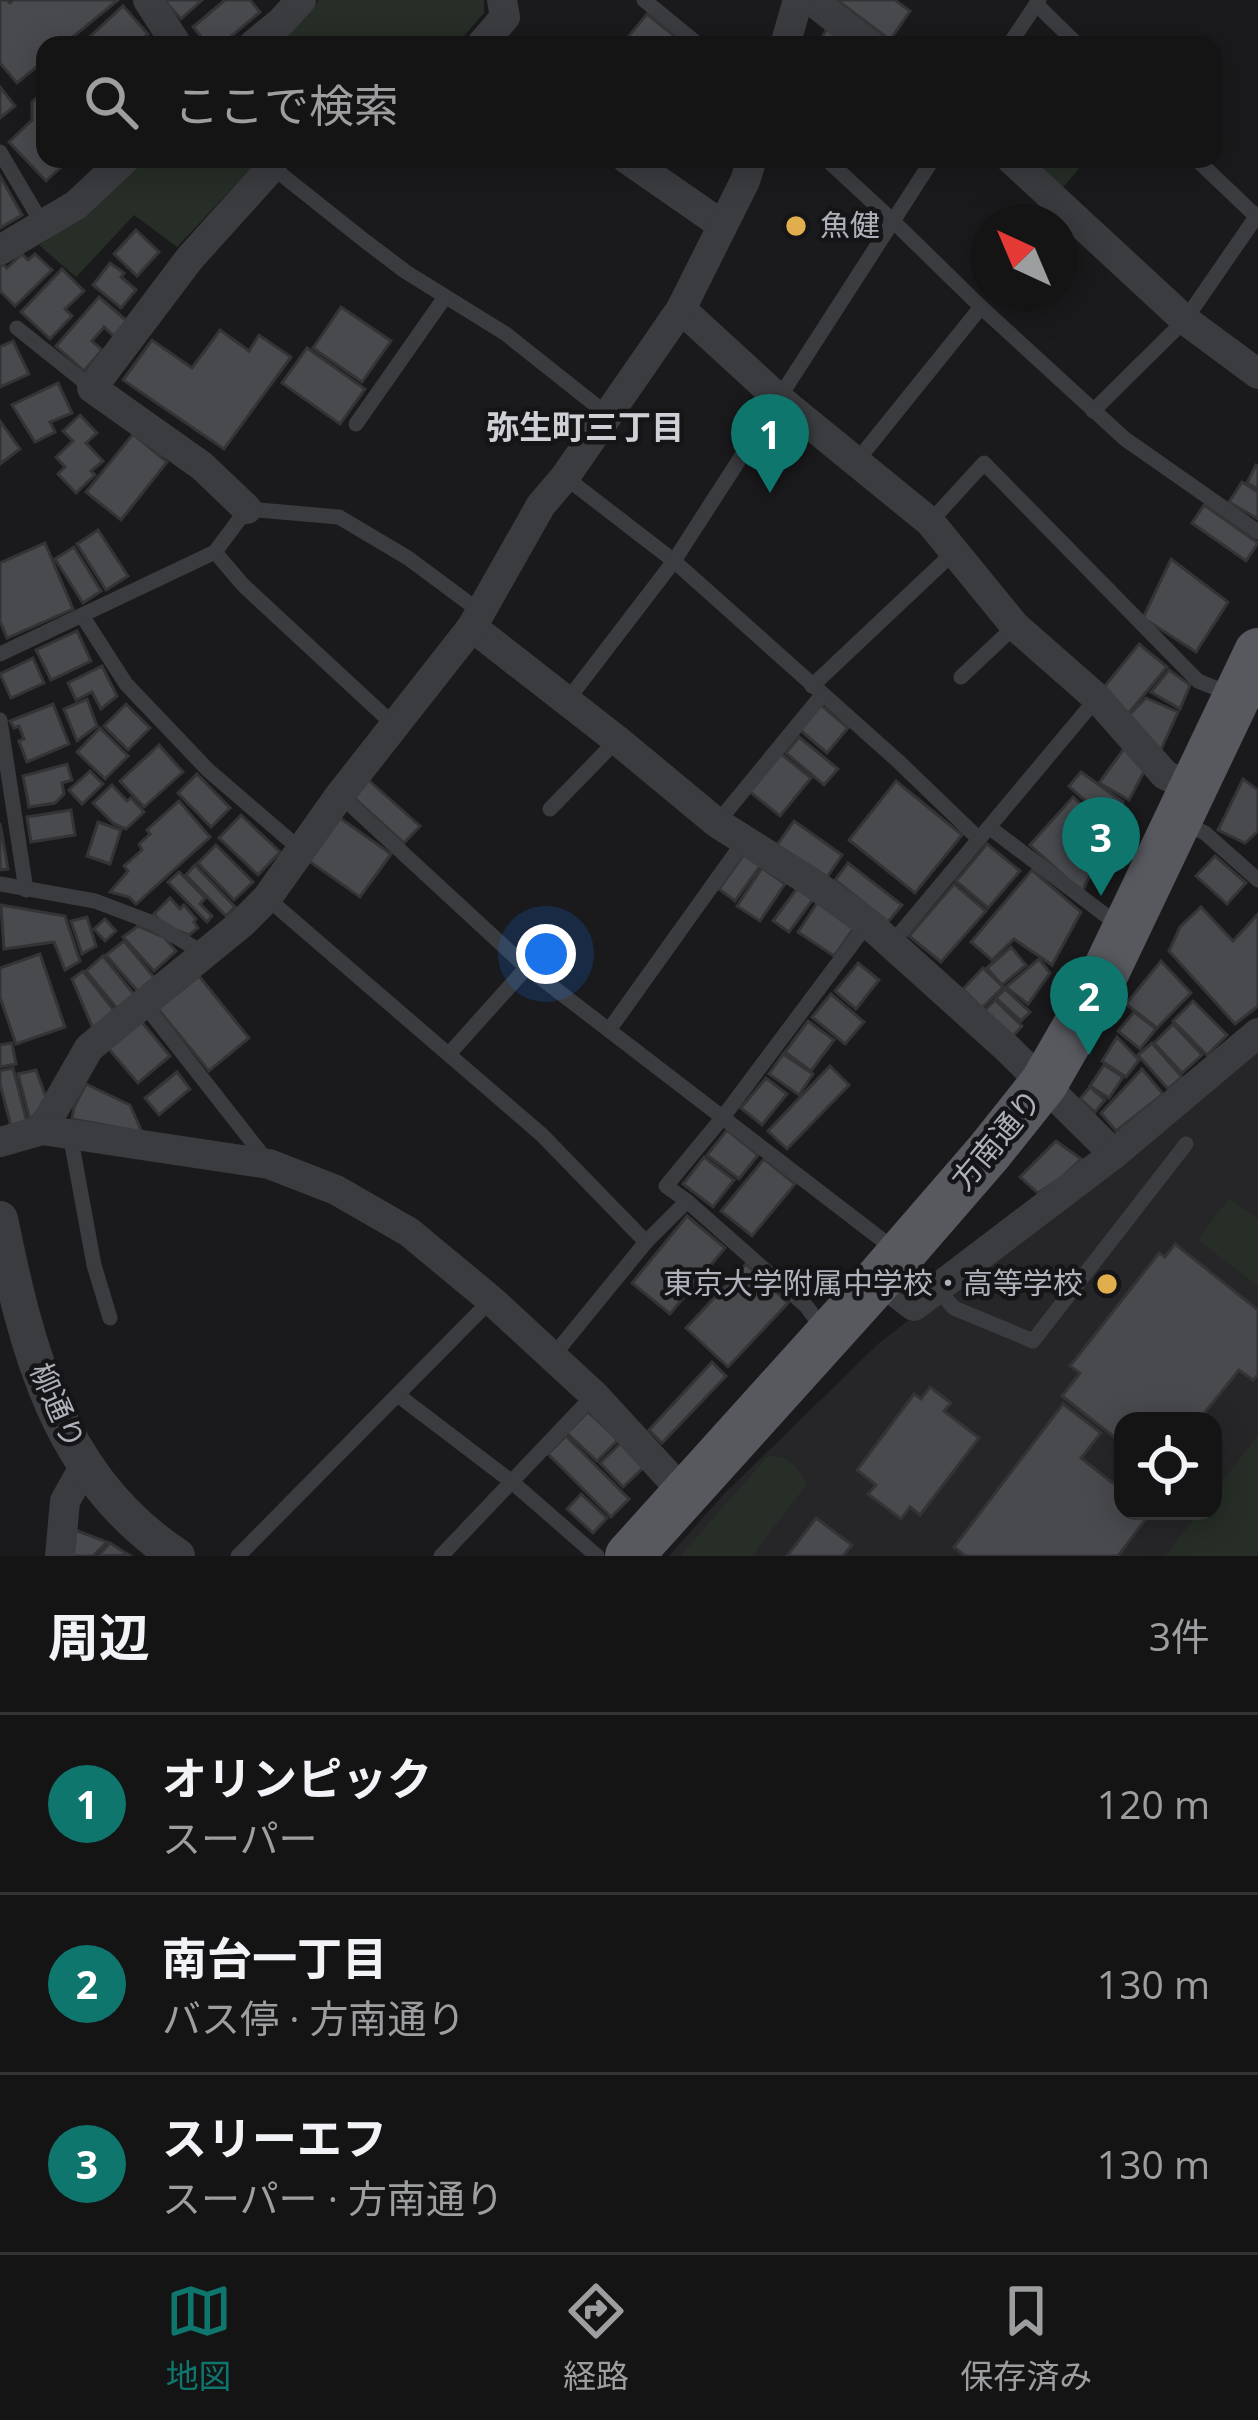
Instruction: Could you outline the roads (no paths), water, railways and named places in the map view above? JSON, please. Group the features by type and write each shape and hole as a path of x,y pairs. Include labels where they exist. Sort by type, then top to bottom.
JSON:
{"main road":[{"name":"方南通り","path":"629,1556 890,1266 1044,1083 1086,1012 1186,804 1247,701 1258,652"}],"street":[{"path":"148,0 171,36"},
{"path":"263,36 301,0"},
{"path":"489,36 505,17 502,0"},
{"path":"788,36 798,0"},
{"path":"811,0 858,36"},
{"path":"0,250 76,205 115,168"},
{"path":"248,509 202,466 92,388 264,168"},
{"path":"640,168 722,225"},
{"path":"56,1132 89,1048 267,898 475,619 541,505 681,309 749,168"},
{"path":"1021,168 1185,320 1258,374"},
{"path":"681,309 778,398 930,522 1015,626 1097,698 1186,804"},
{"path":"475,619 566,702 717,823 814,884 880,933 1114,1154"},
{"path":"890,1266 914,1306 1114,1154 1258,1034"},
{"path":"0,1142 56,1132 269,1164 336,1190 409,1232 490,1300 594,1395 685,1494"},
{"name":"柳通り","path":"0,1219 5,1271 38,1371 67,1438 84,1467 129,1517 178,1556"},
{"path":"60,1556 65,1501 84,1467"}],"lane":[{"path":"644,0 688,36"},
{"path":"1015,36 1038,2 1070,36"},
{"path":"0,152 44,225"},
{"path":"274,168 365,242 506,334 608,415"},
{"path":"836,168 970,297"},
{"path":"566,702 674,561 926,168"},
{"path":"1093,411 1185,320 1257,217 1205,168"},
{"path":"356,424 445,296"},
{"path":"856,462 978,312"},
{"path":"985,312 1125,439 1258,532"},
{"path":"17,328 92,388"},
{"path":"930,522 984,463 1198,681 1247,701"},
{"path":"565,477 674,561 984,833 1125,930"},
{"path":"0,654 215,552 248,509 339,517 408,558 475,619"},
{"path":"215,552 243,585 394,724"},
{"path":"717,823 817,691 953,553"},
{"path":"83,617 126,684 208,770 301,850"},
{"path":"961,677 1015,626"},
{"path":"827,1335 807,1307 666,1186 880,933 984,833 1097,698"},
{"path":"0,721 26,890"},
{"path":"550,809 617,740"},
{"path":"340,795 527,967 723,1117 890,1266"},
{"path":"1186,804 1205,833 1258,880"},
{"path":"609,1030 744,842"},
{"path":"0,884 114,908 153,922 205,954"},
{"path":"267,898 542,1135 646,1241"},
{"path":"449,1054 527,967"},
{"path":"144,1004 269,1164"},
{"path":"56,1132 110,1318"},
{"path":"937,1289 954,1308 1033,1341 1186,1144"},
{"path":"553,1356 646,1241 687,1201"},
{"path":"238,1556 490,1300"},
{"path":"441,1556 594,1395"},
{"path":"399,1396 512,1482 597,1556"}],"place":[{"name":"魚健","path":"796,226"},
{"name":"オリンピック","path":"770,493"},
{"name":"スリーエフ","path":"1101,896"},
{"name":"南台一丁目","path":"1089,1055"},
{"name":"東京大学附属中学校・高等学校","path":"1107,1284"}],"district":[{"name":"弥生町三丁目","path":"585,427"}]}
